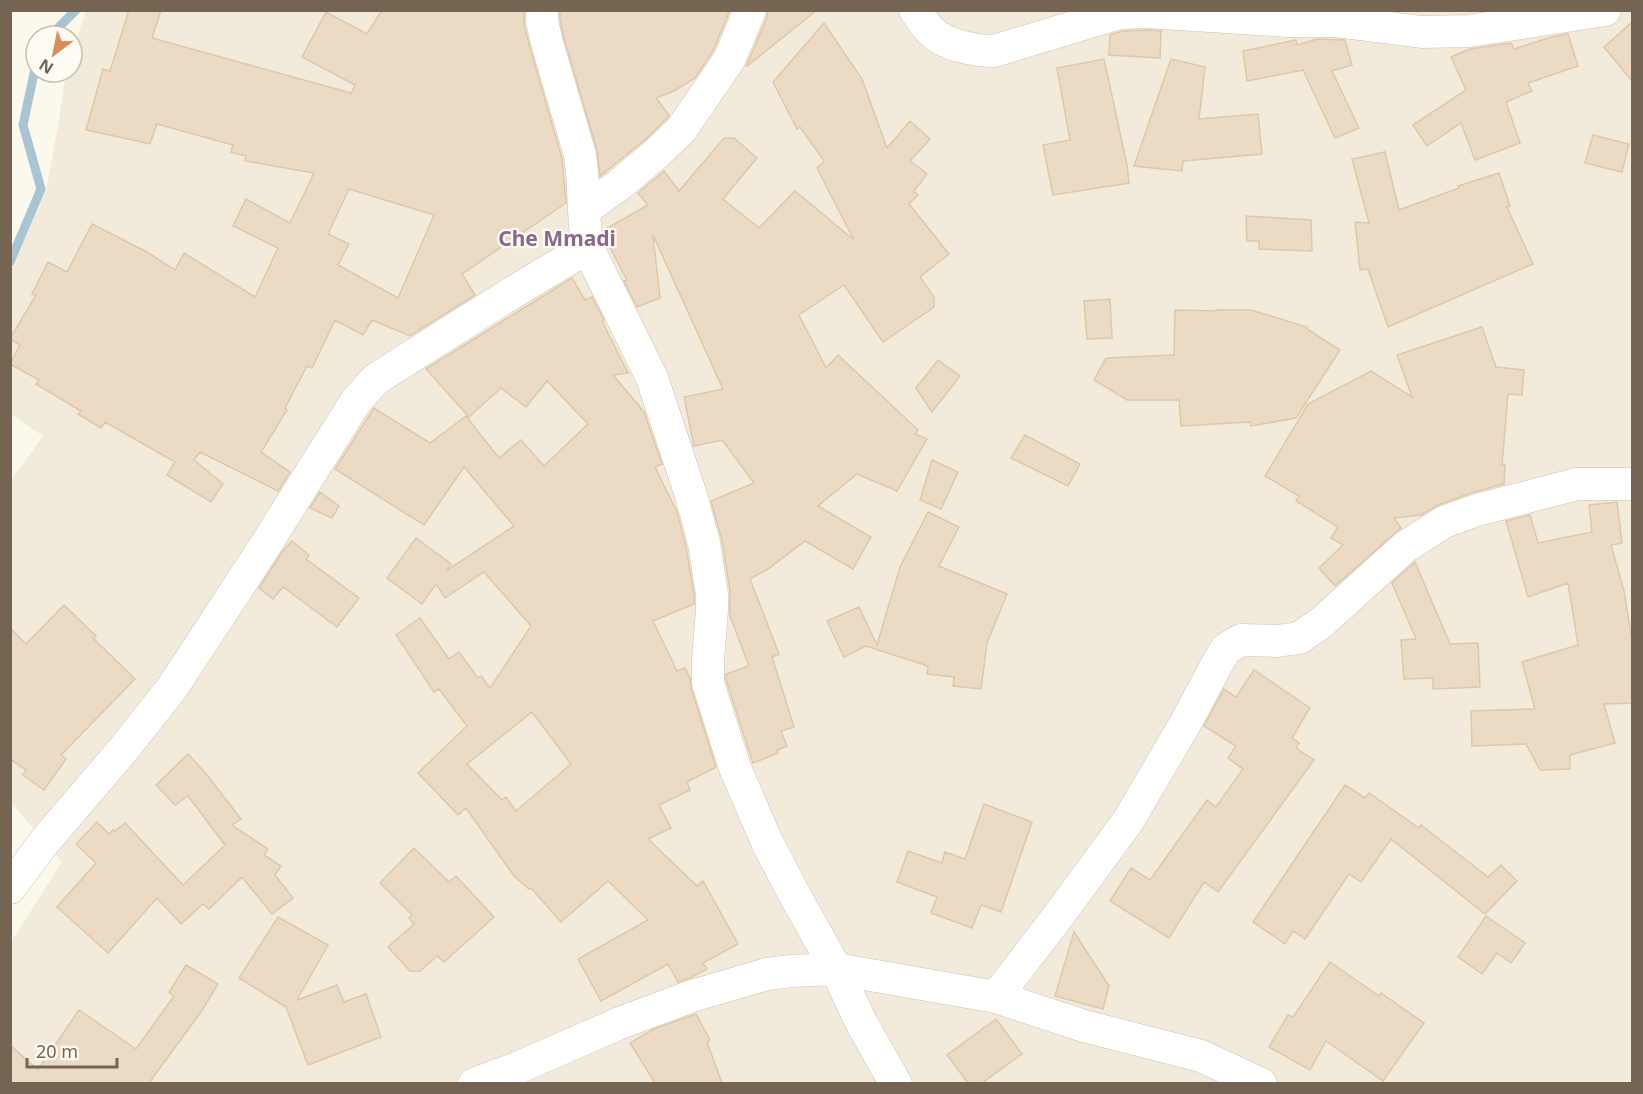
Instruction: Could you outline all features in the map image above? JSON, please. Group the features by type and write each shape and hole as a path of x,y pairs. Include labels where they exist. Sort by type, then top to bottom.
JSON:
{"street":[{"path":"542,10 547,43 579,149 588,248 652,378 691,495 704,543 712,594 708,683 735,768 772,852 836,969 862,1024 896,1083"},
{"path":"584,210 619,185 681,130 729,60 750,10"},
{"path":"915,10 931,32 946,41 986,51 1004,48 1120,13 1147,12 1287,21 1335,21 1422,32 1469,31 1605,10"},
{"path":"10,888 45,841 172,688 356,401 376,379 557,265 588,248"},
{"path":"996,997 1128,821 1226,649 1241,640 1276,642 1299,638 1320,623 1405,548 1444,522 1477,510 1577,484 1632,484"},
{"path":"474,1083 517,1068 620,1023 692,996 767,974 792,970 836,969 996,997 1084,1026 1201,1056 1261,1083"}],"shaded area":[{"path":"86,11 1632,11 1632,1083 11,1083 11,942 62,862 14,806 11,809 11,480 43,436 11,414 11,271 46,191 64,84 84,84 84,24 82,24"}],"building":[{"path":"129,10 161,10 152,38 351,93 355,85 302,57 326,12 367,34 382,10 524,10 524,25 562,159 566,203 462,274 475,295 410,336 372,320 363,335 335,320 312,368 307,366 285,408 287,410 261,452 290,472 278,491 200,452 194,460 223,484 211,502 167,475 175,462 105,422 101,428 78,414 81,411 36,384 39,380 10,364 20,345 10,339 36,295 32,294 48,262 67,272 92,224 147,252 175,270 184,253 255,297 278,248 233,226 246,199 290,223 314,173 245,161 246,156 231,152 233,145 157,124 150,144 86,130 103,69 110,71","holes":["349,189 434,215 398,298 338,265 349,244 328,234"]},
{"path":"560,10 730,10 713,51 695,78 674,91 656,98 669,115 667,118 645,140 600,176 597,150 564,38"},
{"path":"768,10 817,10 746,67 767,17"},
{"path":"1632,22 1632,81 1604,47"},
{"path":"824,23 862,79 887,148 910,121 930,139 910,161 927,174 914,191 918,195 909,204 949,254 920,277 934,297 934,307 883,342 844,285 799,315 826,368 838,355 918,430 915,434 927,439 897,491 857,474 818,506 871,537 853,569 805,541 768,569 750,579 779,654 772,657 794,727 781,731 787,746 777,750 778,753 753,763 726,680 726,674 749,666 730,616 730,591 722,540 711,501 754,483 722,440 694,446 684,397 723,389 653,235 660,298 637,307 624,281 627,280 605,238 604,230 648,205 638,193 664,171 679,191 724,138 734,138 757,158 723,199 759,228 795,191 854,240 817,168 824,161 800,127 797,129 773,82"},
{"path":"1123,31 1161,31 1160,58 1109,55 1110,35"},
{"path":"1568,34 1578,66 1528,83 1532,91 1506,102 1520,143 1475,160 1461,123 1427,146 1413,125 1466,90 1451,57 1470,49 1511,43 1514,49"},
{"path":"1317,39 1345,40 1352,65 1332,71 1359,128 1335,138 1303,70 1247,81 1243,51 1296,40 1297,45"},
{"path":"1104,59 1129,183 1053,195 1043,145 1070,140 1057,68"},
{"path":"1171,59 1205,67 1199,119 1258,114 1262,154 1183,161 1182,171 1134,166"},
{"path":"1593,135 1629,144 1622,172 1585,163"},
{"path":"1385,152 1399,210 1459,188 1458,186 1499,173 1510,206 1507,207 1533,264 1388,327 1368,269 1360,270 1355,222 1369,223 1352,159"},
{"path":"1246,216 1311,220 1312,251 1259,249 1259,241 1247,241"},
{"path":"572,278 585,300 592,297 628,373 613,375 644,412 662,464 655,467 677,512 694,595 694,604 653,621 677,671 685,668 690,678 691,688 716,767 687,782 690,790 659,805 671,828 648,839 697,886 703,881 738,944 703,963 707,969 692,977 678,982 668,964 601,1001 578,959 648,920 608,881 561,922 531,888 529,889 514,876 466,808 458,815 418,773 467,726 439,689 434,692 396,635 420,618 449,659 459,652 478,678 481,676 490,688 531,626 484,572 445,598 436,584 422,604 387,578 416,538 451,564 446,571 514,526 464,467 424,525 335,469 374,408 430,443 466,416 499,458 521,440 544,466 588,424 547,381 526,407 501,388 469,417 426,369","holes":["532,712 571,764 516,811 506,797 502,800 467,764"]},
{"path":"1110,299 1112,338 1087,339 1084,301"},
{"path":"1175,310 1251,310 1307,327 1340,350 1296,418 1251,426 1250,422 1181,426 1179,400 1127,400 1094,380 1106,358 1174,355"},
{"path":"1482,327 1496,367 1524,370 1522,395 1508,394 1502,464 1505,465 1504,484 1438,505 1421,515 1394,518 1401,528 1335,586 1319,568 1343,545 1331,538 1338,527 1296,501 1299,496 1265,476 1308,404 1371,371 1412,397 1397,355"},
{"path":"938,360 960,376 932,412 916,388"},
{"path":"1025,435 1080,464 1068,486 1011,458"},
{"path":"932,460 958,472 941,509 920,500"},
{"path":"320,492 339,506 332,518 310,508"},
{"path":"1617,502 1622,543 1611,545 1624,591 1632,640 1632,703 1604,704 1615,743 1570,755 1570,769 1540,770 1526,744 1472,746 1471,711 1535,709 1522,662 1578,645 1568,583 1528,597 1506,521 1530,515 1538,543 1592,532 1589,505"},
{"path":"928,512 959,527 939,566 1007,594 987,643 981,689 953,686 954,677 927,674 928,666 866,646 844,657 827,621 859,607 877,645 900,567"},
{"path":"292,541 309,555 306,559 359,598 337,627 283,587 273,599 259,588 282,552"},
{"path":"1415,562 1450,644 1478,643 1480,687 1433,689 1433,678 1404,679 1401,640 1416,639 1392,583"},
{"path":"64,605 96,636 93,638 135,679 61,755 66,759 44,790 23,775 26,770 10,759 10,628 26,644"},
{"path":"1254,670 1310,708 1292,738 1299,743 1296,748 1314,760 1218,892 1204,882 1169,938 1110,901 1131,868 1150,880 1207,800 1216,807 1243,769 1228,758 1236,746 1204,726 1224,689 1236,697"},
{"path":"188,754 241,819 232,825 268,849 264,855 281,866 275,875 293,898 272,914 242,877 209,909 203,904 181,924 157,898 108,953 57,907 96,863 76,844 97,822 109,834 125,823 183,885 225,845 188,796 175,805 156,785"},
{"path":"1345,785 1365,798 1369,793 1419,828 1421,825 1488,877 1501,865 1517,881 1485,914 1391,839 1361,882 1349,874 1305,939 1293,931 1285,944 1253,922"},
{"path":"984,804 1032,822 1001,912 981,905 972,928 931,913 937,897 897,882 908,851 942,863 945,852 965,859"},
{"path":"414,848 449,882 456,876 494,917 444,962 437,956 420,971 410,971 388,947 414,924 409,918 412,915 380,883"},
{"path":"1486,916 1525,943 1511,963 1497,953 1482,974 1458,957"},
{"path":"278,917 328,945 297,1000 337,985 344,1002 366,994 381,1037 308,1065 286,1007 239,978"},
{"path":"1074,932 1109,986 1103,1009 1055,996"},
{"path":"1330,962 1379,996 1381,993 1424,1023 1383,1081 1326,1041 1310,1070 1269,1047 1288,1015 1293,1017"},
{"path":"186,965 218,984 201,1012 149,1083 10,1083 10,1045 38,1070 79,1010 136,1049 174,996 169,992"},
{"path":"696,1014 710,1040 707,1042 722,1083 655,1083 630,1043 654,1029"},
{"path":"996,1019 1022,1054 982,1083 968,1083 947,1055"}],"waterway":[{"path":"62,24 76,10"},
{"path":"10,262 41,189 23,125 32,84"}],"district":[{"name":"Che Mmadi","path":"557,239"}]}
